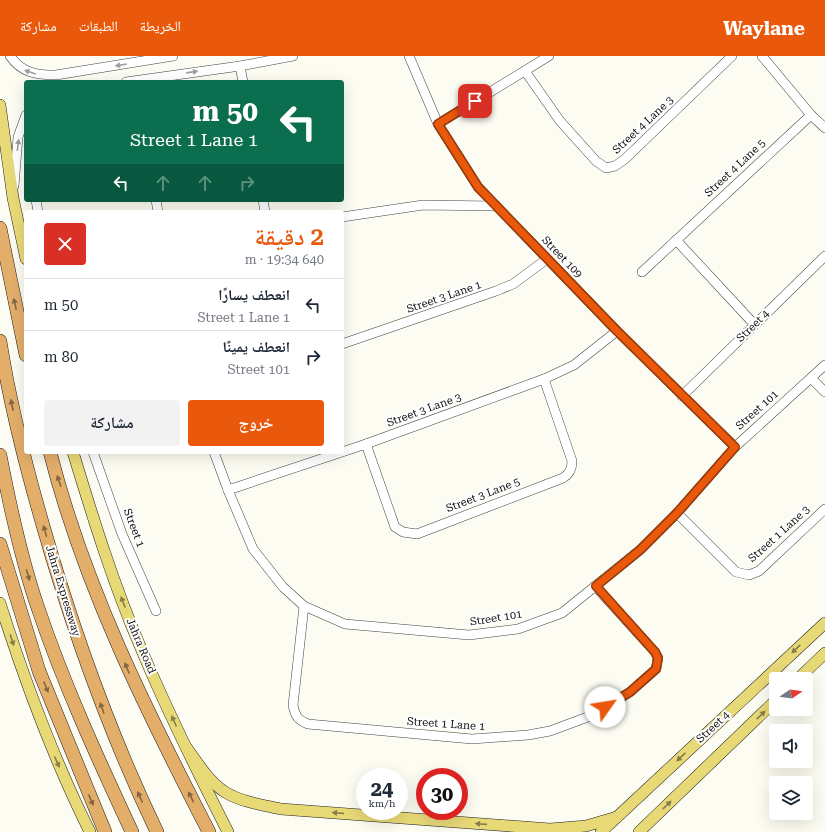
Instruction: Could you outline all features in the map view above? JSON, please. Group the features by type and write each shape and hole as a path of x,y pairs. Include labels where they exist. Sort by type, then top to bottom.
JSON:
{"highway":[{"path":"0,228 24,346"},
{"name":"Jahra Expressway","path":"0,341 19,438 50,550 91,677 117,744 157,832"},
{"path":"51,454 76,536 110,627 131,676 209,832"},
{"path":"0,455 23,557 38,608 98,755 132,832"},
{"path":"0,544 39,671 77,768 105,832"}],"main road":[{"path":"0,105 13,198 24,250"},
{"name":"Jahra Road","path":"74,454 103,550 140,647 186,747 228,832"},
{"path":"0,603 46,738 90,832"},
{"name":"Street 4","path":"601,832 825,623"},
{"path":"806,672 825,654"},
{"path":"643,829 769,707"},
{"path":"186,747 224,792 248,801 281,809 550,829 586,826 617,817"}],"street":[{"path":"10,56 25,71 54,78 173,56"},
{"path":"147,80 240,66 293,56"},
{"name":"Street 109","path":"409,56 438,124 478,187 617,331 735,447"},
{"path":"438,124 549,56"},
{"name":"Street 4 Lane 3","path":"525,71 560,121 596,160 606,168 611,168 625,159 732,56"},
{"path":"762,56 811,115 825,128"},
{"path":"240,66 242,80"},
{"name":"Street 4 Lane 5","path":"642,272 811,115"},
{"path":"13,198 18,137 24,120"},
{"path":"344,217 424,205 496,206"},
{"path":"676,240 754,324"},
{"name":"Street 4","path":"682,396 825,256"},
{"name":"Street 3 Lane 1","path":"344,343 513,284 547,258"},
{"name":"Street 3 Lane 3","path":"344,450 366,444 544,379 574,365 617,331"},
{"name":"Street 101","path":"215,454 253,549 283,587 304,606 346,624 469,635 518,629 562,613 640,550 677,513 735,447 825,365"},
{"path":"811,378 825,392"},
{"name":"Street 3 Lane 5","path":"366,444 395,527 403,532 417,534 563,478 568,474 572,467 572,461 544,379"},
{"name":"Street 1","path":"94,454 122,534 156,611"},
{"name":"Street 3 Lane 3","path":"228,490 327,455"},
{"name":"Street 1 Lane 3","path":"677,513 736,572 749,575 759,571 825,509"},
{"name":"Street 1 Lane 1","path":"304,606 293,705 294,714 300,721 308,724 484,739 550,730 593,715 630,692 656,669 658,658 655,652 596,586"}],"route":[{"path":"475,101 438,124 478,187 617,331 735,447 677,513 640,550 596,586 655,652 658,658 656,669 630,692 605,707"}]}
